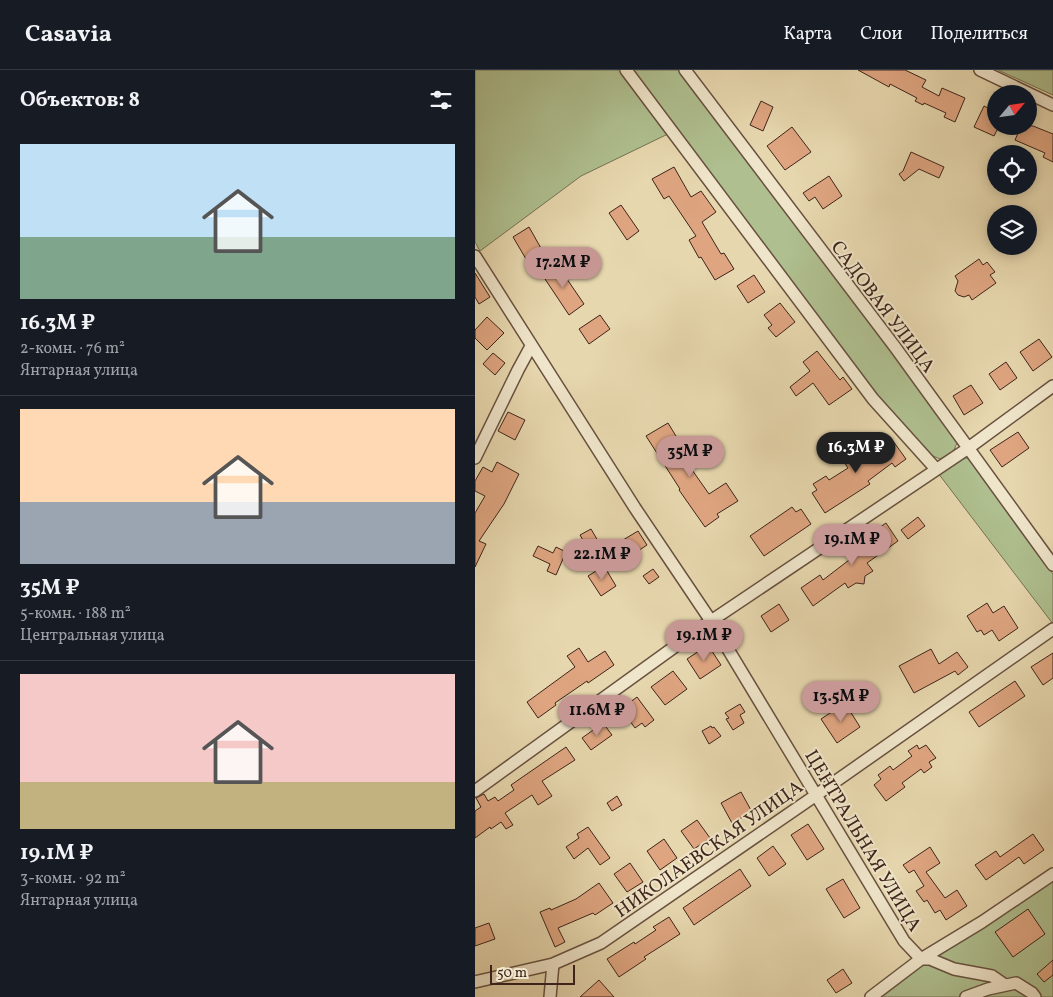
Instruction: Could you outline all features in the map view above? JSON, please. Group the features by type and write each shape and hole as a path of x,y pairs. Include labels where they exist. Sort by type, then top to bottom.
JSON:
{"street":[{"path":"626,70 873,399 936,469"},
{"name":"САДОВАЯ УЛИЦА","path":"685,70 895,347 967,450 1053,565"},
{"path":"980,70 1053,105"},
{"name":"ЦЕНТРАЛЬНАЯ УЛИЦА","path":"475,256 635,508 711,622 904,941 921,959"},
{"path":"475,458 531,346"},
{"path":"475,791 711,622 936,469 967,450 1053,386"},
{"name":"НИКОЛАЕВСКАЯ УЛИЦА","path":"475,982 553,964 601,943 1053,629"},
{"path":"871,997 921,959 982,922 1053,874"},
{"path":"921,959 930,959 954,969 991,976 1005,985"},
{"path":"550,997 553,964"},
{"path":"966,997 1016,983 1035,997"}],"green space":[{"path":"475,70 621,70 670,133 581,176 480,251 475,242"},
{"path":"631,70 678,70 891,349 949,429 957,443 953,452 940,459 931,455 876,396"},
{"path":"998,70 1053,70 1053,95 1037,88 1037,85 1031,85"},
{"path":"961,457 971,459 1053,574 1053,624 938,473"},
{"path":"1053,877 1053,997 878,997 930,959"}],"building":[{"path":"858,70 905,70 926,80 922,87 939,96 942,88 965,98 955,122 944,117 946,113 924,103 923,105 915,101 917,98 890,84 889,87"},
{"path":"761,101 773,107 763,131 750,125"},
{"path":"984,106 987,108 987,133 974,127"},
{"path":"792,127 811,152 785,170 767,146"},
{"path":"1037,128 1053,134 1053,162 1043,157 1045,153 1037,150 1037,145 1027,145 1015,140 1017,135 1037,135"},
{"path":"911,152 944,167 939,178 919,169 904,181 899,174 903,171"},
{"path":"674,167 691,197 701,191 716,212 702,222 721,254 724,253 734,269 715,280 689,240 696,236 669,196 664,199 652,179"},
{"path":"829,176 842,196 823,209 815,197 809,201 803,193"},
{"path":"621,205 639,231 627,240 609,213"},
{"path":"529,227 542,250 526,259 513,237"},
{"path":"979,259 983,265 987,262 995,272 990,275 996,283 972,300 969,295 964,297 958,295 955,291 958,281 955,276"},
{"path":"556,263 584,304 569,315 541,273"},
{"path":"475,273 490,297 479,304 475,297"},
{"path":"754,275 765,292 748,303 737,286"},
{"path":"780,303 795,322 776,337 768,328 772,325 764,315"},
{"path":"600,315 610,329 589,344 579,329"},
{"path":"487,317 504,333 487,350 475,338 475,330"},
{"path":"1039,339 1052,357 1033,371 1020,352"},
{"path":"817,351 840,380 843,377 852,389 829,405 813,383 796,396 790,387 810,371 803,362"},
{"path":"493,353 505,363 495,375 483,364"},
{"path":"1006,362 1017,378 1000,390 989,374"},
{"path":"971,385 983,403 964,415 953,396"},
{"path":"508,412 525,420 515,440 498,431"},
{"path":"668,423 679,441 676,443 709,494 726,483 738,501 717,514 719,517 705,527 679,490 646,436"},
{"path":"1018,432 1029,448 1002,467 990,450"},
{"path":"884,440 887,445 893,441 906,459 895,467 892,463 868,481 870,484 825,513 812,493 817,490 813,484 826,476 829,480 848,468 836,450 844,444 855,461"},
{"path":"497,462 519,474 504,504 479,541 486,544 475,567 475,513 485,496 475,491 475,481 483,467 492,472"},
{"path":"792,507 796,512 801,509 811,524 764,556 750,536"},
{"path":"918,517 925,526 908,539 901,530"},
{"path":"886,523 898,541 867,563 873,571 865,576 864,584 856,583 848,588 845,583 813,606 801,588 820,575 823,580 853,557 850,552 865,540 864,538"},
{"path":"591,529 598,541 587,547 580,535"},
{"path":"638,531 647,545 632,555 623,540"},
{"path":"538,546 553,553 556,547 566,552 556,575 547,571 550,564 533,556"},
{"path":"604,566 616,586 601,596 588,576"},
{"path":"653,569 659,577 649,584 643,576"},
{"path":"987,603 993,613 1004,606 1018,628 999,641 992,630 984,635 981,630 977,632 967,616"},
{"path":"779,604 789,620 771,632 761,616"},
{"path":"708,645 721,665 700,679 687,659"},
{"path":"579,648 588,662 605,651 614,665 555,703 556,705 538,718 527,702 575,667 567,656"},
{"path":"931,649 939,664 957,652 968,667 958,675 955,671 914,693 899,666"},
{"path":"1053,653 1053,678 1043,685 1031,667"},
{"path":"673,671 687,689 665,705 651,687"},
{"path":"1015,681 1025,696 979,727 969,712"},
{"path":"637,697 654,720 645,727 642,723 635,728 621,709"},
{"path":"845,703 860,727 837,743 821,719"},
{"path":"740,704 745,712 740,715 744,723 733,730 726,719 729,718 725,713"},
{"path":"603,723 612,735 591,750 582,738"},
{"path":"711,726 721,736 709,744 702,731"},
{"path":"917,745 919,749 926,745 936,758 929,762 932,767 924,773 921,769 902,783 905,787 886,801 874,785 881,779 878,775 890,766 893,770 912,756 908,751"},
{"path":"566,747 575,760 542,781 552,796 538,805 532,795 505,813 513,825 506,829 501,822 491,829 490,827 475,838 475,811 481,807 476,798 484,794 488,801 495,797 498,801 514,790 511,785"},
{"path":"741,792 752,812 732,823 721,803"},
{"path":"617,796 622,805 612,811 607,803"},
{"path":"697,820 710,838 694,849 681,831"},
{"path":"808,824 824,849 807,860 791,835"},
{"path":"588,827 610,858 600,865 588,848 574,859 566,847 579,838 577,834"},
{"path":"1033,834 1044,850 1024,864 1019,857 986,880 975,865 996,851 1000,857"},
{"path":"664,839 677,858 660,870 647,851"},
{"path":"773,846 786,864 769,876 757,858"},
{"path":"930,847 940,863 926,872 945,898 957,890 967,906 946,920 940,910 935,913 927,900 924,902 916,891 924,886 914,870 909,873 903,865"},
{"path":"630,863 643,882 627,892 614,874"},
{"path":"740,869 751,886 694,925 683,908"},
{"path":"843,879 860,908 844,918 826,889"},
{"path":"599,883 613,903 595,915 593,913 558,928 565,942 555,947 540,912 550,908 551,910 576,899"},
{"path":"1028,909 1045,934 1013,957 995,932"},
{"path":"669,917 680,934 644,957 646,959 619,977 607,959 656,930 653,927"},
{"path":"489,923 495,939 475,946 475,928"},
{"path":"1053,960 1053,975 1044,982 1037,974"},
{"path":"843,969 852,983 836,993 827,980"},
{"path":"599,980 614,997 580,997"}]}
